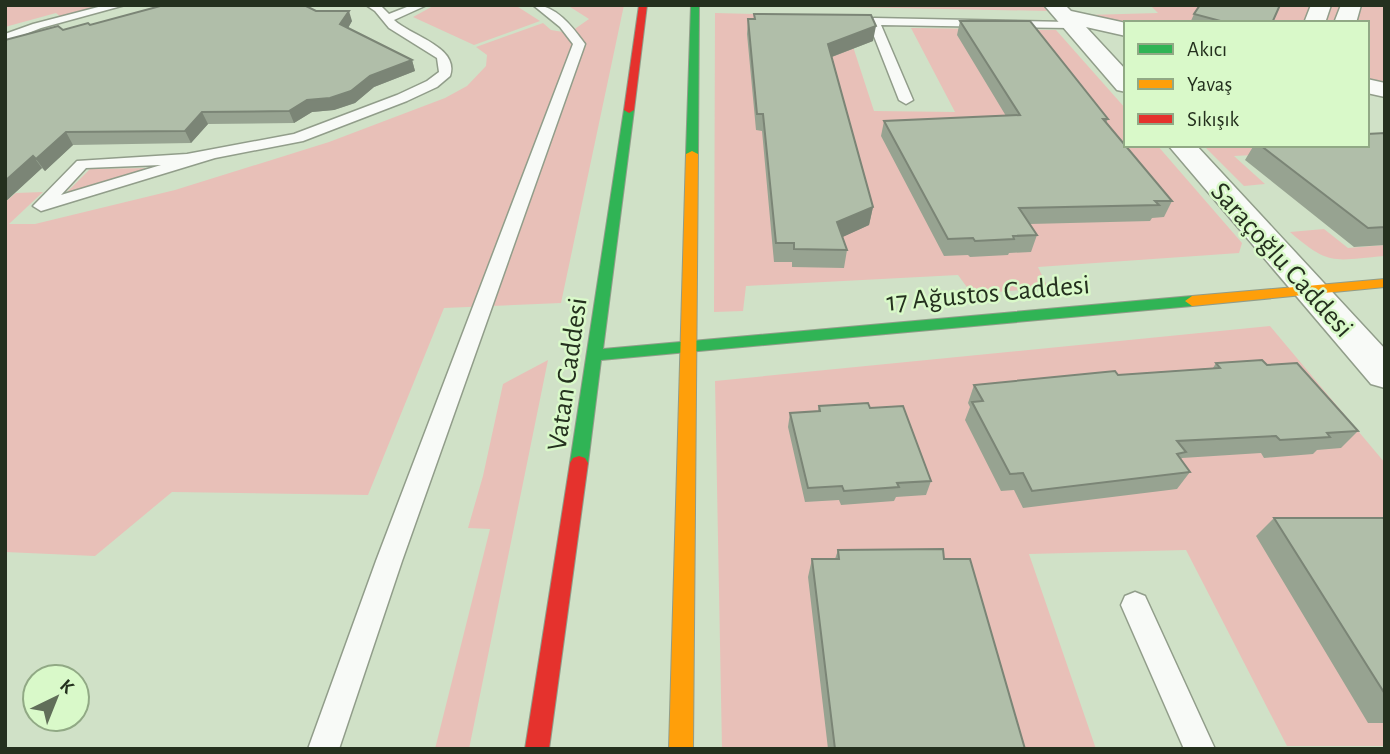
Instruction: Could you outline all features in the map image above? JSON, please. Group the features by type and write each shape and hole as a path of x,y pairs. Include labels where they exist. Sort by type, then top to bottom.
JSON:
{"street":[{"name":"Vatan Caddesi","path":"537,749 643,5"},
{"path":"681,749 695,5"},
{"path":"1062,15 1124,30"},
{"path":"1062,15 1124,83"},
{"name":"Saraçoğlu Caddesi","path":"1183,147 1385,374"},
{"name":"17 Ağustos Caddesi","path":"595,355 1385,283"}],"lane":[{"path":"5,38 37,26 120,5"},
{"path":"323,749 389,561 579,44 564,25 538,5"},
{"path":"213,154 41,206 82,164 187,159 213,154 298,138 432,84 445,73 442,56 393,26 382,10 420,6"},
{"path":"906,100 874,22 1062,15"},
{"path":"1135,605 1200,749"}],"shaded area":[{"path":"5,5 120,5 62,18 56,13 5,27"},
{"path":"435,5 515,5 540,21 474,45 413,17"},
{"path":"567,5 624,5 561,303 444,308 368,495 172,492 95,556 5,552 5,202 16,193 43,192 9,224 35,224 175,190 329,142 445,98 467,86 486,66 487,55 476,47 543,23 551,30 569,33 589,19"},
{"path":"753,5 1043,5 1047,11"},
{"path":"1150,5 1385,5 1385,87 1369,83 1369,21 1124,21 1124,26 1087,15 1158,13"},
{"path":"715,13 843,16 874,111 955,112 911,28 1056,30 1124,107 1124,147 1159,147 1242,243 1239,253 1038,267 1048,288 972,294 958,275 746,286 743,311 714,312"},
{"path":"1280,147 1288,153 1234,156 1265,184 1244,186 1206,148"},
{"path":"153,168 65,194 90,169"},
{"path":"1324,229 1348,248 1385,245 1385,256 1333,259 1315,251 1290,232"},
{"path":"1270,326 1385,463 1385,746 1287,746 1186,550 1029,554 1096,749 722,749 715,381"},
{"path":"548,360 469,749 435,749 490,529 468,528 483,476 503,384"}],"building":[{"path":"164,5 304,5 316,11 349,11 340,24 412,60 370,76 351,91 330,98 307,100 289,111 202,112 185,131 66,132 36,159 33,156 5,181 5,40 58,26 63,30 88,23 90,25"},
{"path":"1200,5 1280,5 1273,21 1220,21 1194,14"},
{"path":"754,14 871,15 876,26 828,44 873,207 837,222 847,250 794,249 794,243 776,243 763,114 757,114 748,19 755,19"},
{"path":"960,21 1030,21 1108,119 1103,119 1124,147 1172,201 1155,201 1159,205 1019,208 1037,235 975,241 973,238 948,239 884,121 1020,115"},
{"path":"1385,133 1385,227 1368,228 1263,147 1369,147 1369,134"},
{"path":"1262,360 1267,365 1297,363 1358,431 1327,433 1330,437 1280,440 1276,436 1177,441 1186,452 1177,454 1190,472 1032,491 1023,473 1010,474 972,402 983,401 974,385 1115,371 1118,375 1220,368 1216,363"},
{"path":"868,403 870,408 903,406 931,481 897,483 899,487 844,491 842,486 808,488 790,413 820,411 819,406"},
{"path":"1274,518 1385,518 1385,694"},
{"path":"943,549 944,559 970,559 1025,749 835,749 812,559 839,559 838,550"}],"traffic: fast":[{"path":"692,154 695,5"},
{"path":"579,463 629,110"},
{"path":"595,355 1192,301"}],"traffic: slow":[{"path":"681,749 692,154"},
{"path":"1192,301 1385,283"}],"traffic: jam":[{"path":"629,110 643,5"},
{"path":"537,749 579,463"}]}
